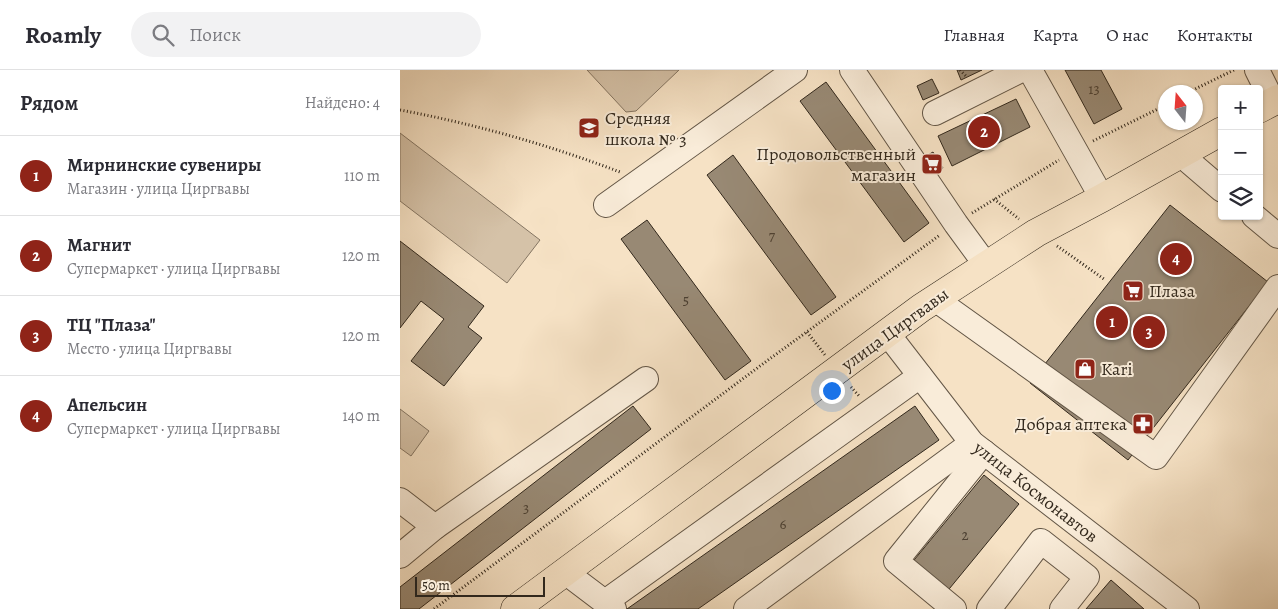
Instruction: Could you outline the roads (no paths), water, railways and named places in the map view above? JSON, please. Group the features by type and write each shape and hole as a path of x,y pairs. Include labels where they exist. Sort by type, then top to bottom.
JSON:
{"main road":[{"name":"улица Циргвавы","path":"515,609 935,299 1036,233 1218,133"}],"street":[{"path":"606,205 795,70"},
{"path":"852,70 956,224 986,265"},
{"path":"935,113 1021,70"},
{"path":"1030,70 1102,198"},
{"path":"1257,70 1270,103"},
{"path":"1180,154 1218,187"},
{"path":"1259,220 1278,236"},
{"path":"935,299 1156,457 1278,287"},
{"name":"улица Космонавтов","path":"887,333 978,448 1187,609"},
{"path":"566,572 610,605 920,376"},
{"path":"400,556 435,527 646,379"},
{"path":"746,609 978,448"},
{"path":"954,609 896,562 978,448"},
{"path":"400,500 435,527"},
{"path":"988,609 1041,541 1087,577 1062,609"}],"place":[{"name":"Средняя школа № 3","path":"589,128"},
{"name":"Магнит","path":"984,132"},
{"name":"Продовольственный магазин","path":"932,164"},
{"name":"Апельсин","path":"1176,259"},
{"name":"Плаза","path":"1133,291"},
{"name":"Мирнинские сувениры","path":"1112,322"},
{"name":"ТЦ \"Плаза\"","path":"1149,332"},
{"name":"Kari","path":"1085,369"},
{"name":"Добрая аптека","path":"1143,424"}]}
